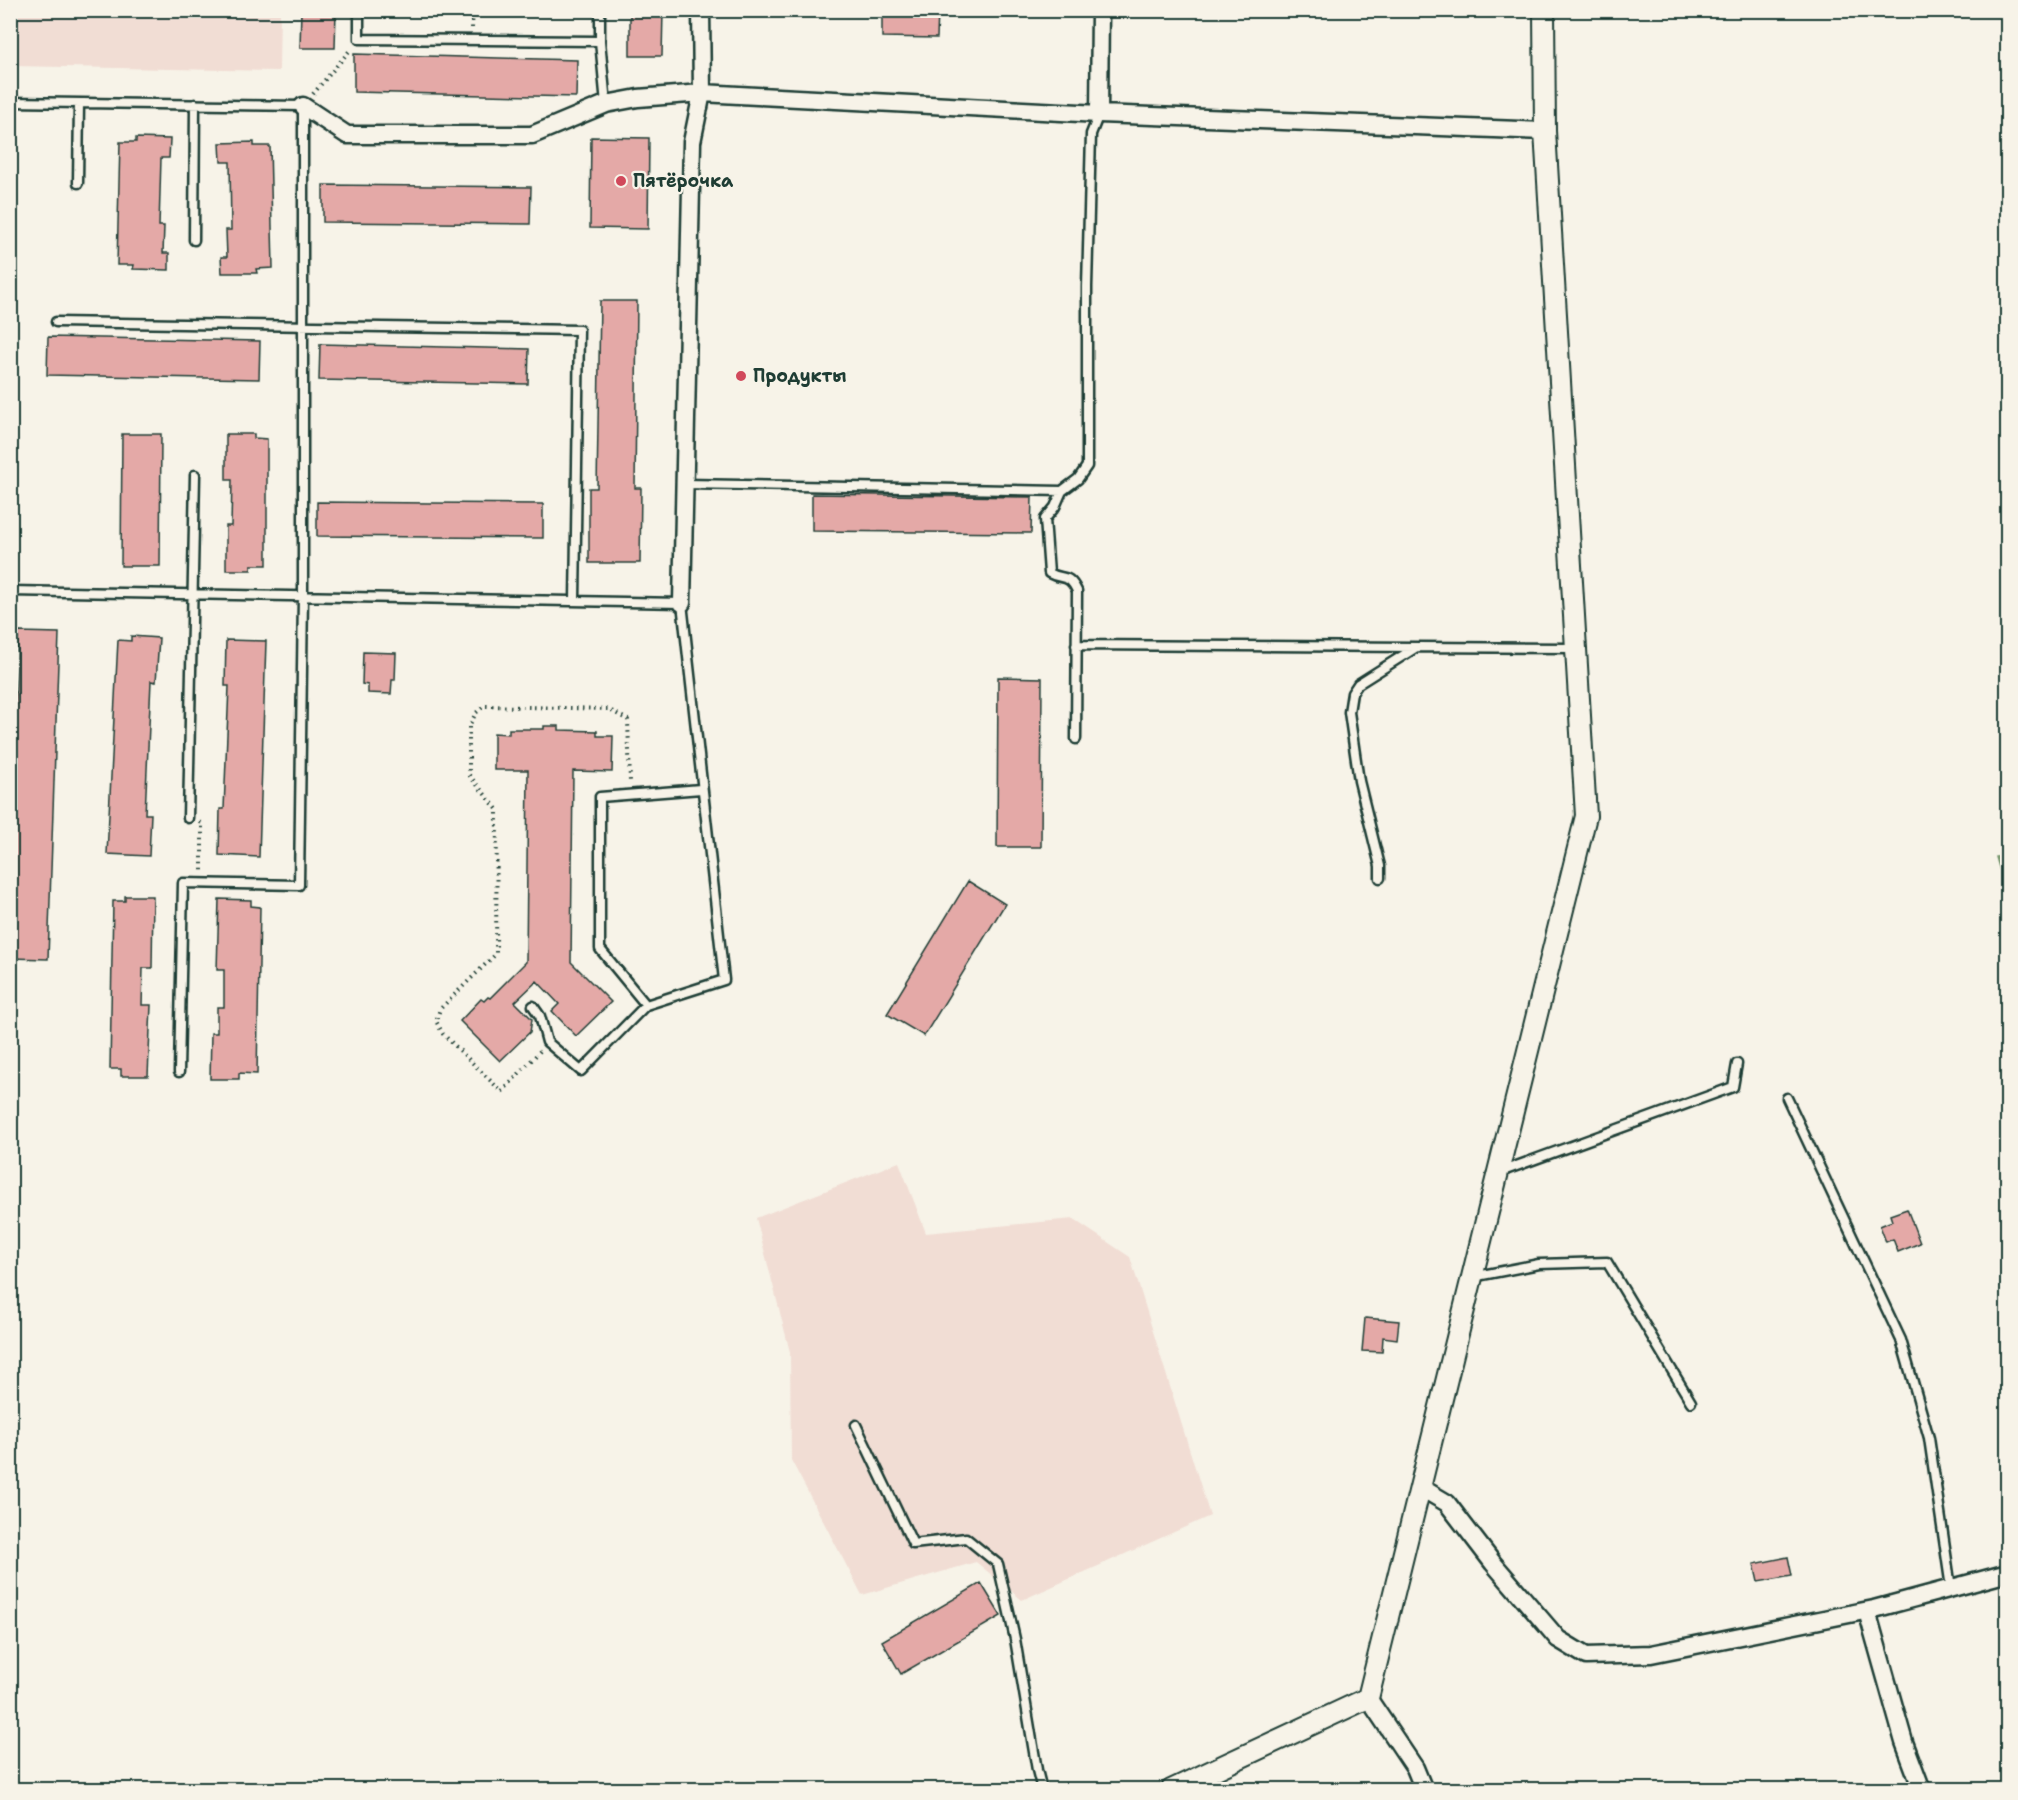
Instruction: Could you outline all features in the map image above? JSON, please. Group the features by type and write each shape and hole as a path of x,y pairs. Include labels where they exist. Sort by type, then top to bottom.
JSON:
{"street":[{"path":"682,603 692,142 702,93 701,10"},
{"path":"1099,114 1100,10"},
{"path":"1424,1790 1416,1768 1368,1698 1586,816 1545,131 1544,10"},
{"path":"303,106 346,135 532,135 606,104 638,98 702,93 1099,114 1545,131"},
{"path":"1420,1487 1447,1503 1493,1563 1558,1640 1586,1656 1651,1654 1867,1611 2007,1573"},
{"path":"1867,1611 1904,1742 1922,1790"},
{"path":"1172,1790 1368,1698"}],"lane":[{"path":"359,10 359,39 600,41"},
{"path":"600,10 600,41 606,104"},
{"path":"10,102 303,106 303,596 299,885 183,883 179,1072"},
{"path":"78,183 79,103"},
{"path":"194,240 195,104"},
{"path":"1076,739 1077,591 1072,581 1064,576 1055,577 1048,573 1045,519 1055,507 1062,491 1078,479 1087,465 1087,287 1091,134 1099,114"},
{"path":"56,322 579,330 575,601"},
{"path":"188,818 195,475"},
{"path":"685,484 1062,491"},
{"path":"10,591 682,603 724,980 646,1005 580,1071 548,1042 540,1016 533,1006"},
{"path":"1076,645 1575,648"},
{"path":"1380,878 1380,866 1359,781 1349,712 1352,693 1358,684 1418,647"},
{"path":"646,1005 600,949 600,797 701,789"},
{"path":"1497,1173 1733,1087 1737,1064"},
{"path":"1787,1098 1901,1340 1929,1438 1951,1588"},
{"path":"1472,1277 1539,1264 1607,1262 1692,1402"},
{"path":"856,1425 913,1544 966,1538 998,1564 1015,1639 1042,1790"}],"path":[{"path":"303,106 359,39"},
{"path":"548,1042 502,1092 444,1034 436,1022 440,1009 496,954 497,809 469,776 469,726 476,713 484,706 608,709 628,720 631,794"},
{"path":"188,818 202,823 202,883"}],"shaded area":[{"path":"11,10 280,11 279,71 11,66"},
{"path":"899,1162 926,1233 1073,1219 1130,1257 1210,1516 1022,1600 976,1562 862,1595 791,1460 790,1352 756,1218"}],"green space":[{"path":"2008,855 2007,896 1996,857"}],"building":[{"path":"301,10 336,10 335,48 300,48"},
{"path":"630,10 663,10 662,56 630,56"},
{"path":"882,10 938,10 937,38 882,37"},
{"path":"354,54 577,60 576,97 354,92"},
{"path":"591,137 649,138 648,229 590,228"},
{"path":"136,138 170,139 169,158 161,158 159,226 164,226 163,253 169,253 169,270 133,269 134,265 117,265 120,142 136,142"},
{"path":"254,142 254,146 270,146 273,268 256,269 257,273 222,273 221,257 227,257 226,230 231,230 230,162 221,162 220,143"},
{"path":"323,185 531,187 530,224 323,222"},
{"path":"600,301 637,301 635,488 641,488 640,563 589,563 589,488 597,488"},
{"path":"48,337 260,341 259,379 47,375"},
{"path":"320,344 529,349 528,384 319,380"},
{"path":"122,434 161,434 160,566 121,566"},
{"path":"226,434 254,434 254,438 267,439 267,565 251,565 251,570 226,570 226,526 231,526 232,480 226,480"},
{"path":"812,494 1032,497 1031,533 812,531"},
{"path":"317,502 543,504 543,538 317,536"},
{"path":"18,632 59,633 48,959 10,958 10,866"},
{"path":"131,636 159,638 156,682 151,681 145,814 151,814 149,856 107,854 118,640 131,641"},
{"path":"226,640 266,641 259,857 219,855 220,809 224,809 229,686 225,686"},
{"path":"363,652 396,653 395,680 392,680 391,694 368,693 368,685 362,684"},
{"path":"998,677 1042,678 1041,847 997,847"},
{"path":"544,726 559,726 559,730 597,731 597,736 613,736 612,772 573,771 571,962 611,1002 576,1036 552,1011 559,1004 537,981 515,1002 532,1019 530,1032 500,1061 460,1021 481,999 484,1001 490,998 526,962 528,770 494,770 494,733 509,734 509,729 544,729"},
{"path":"968,881 1005,904 924,1036 887,1014"},
{"path":"125,896 153,896 152,968 143,968 142,1005 151,1005 148,1076 121,1076 121,1069 110,1069 113,901 125,901"},
{"path":"219,899 251,900 251,906 260,907 257,1074 239,1073 239,1079 210,1079 211,1033 217,1033 217,1007 224,1007 224,970 217,970"},
{"path":"1907,1209 1920,1243 1898,1252 1893,1239 1886,1242 1880,1226 1892,1221 1890,1215"},
{"path":"1365,1318 1399,1321 1397,1339 1383,1337 1382,1352 1362,1351"},
{"path":"1788,1557 1792,1576 1758,1582 1754,1564"},
{"path":"981,1583 1001,1616 901,1674 882,1641"}],"place":[{"name":"Пятёрочка","path":"621,181"},
{"name":"Продукты","path":"741,376"}]}
